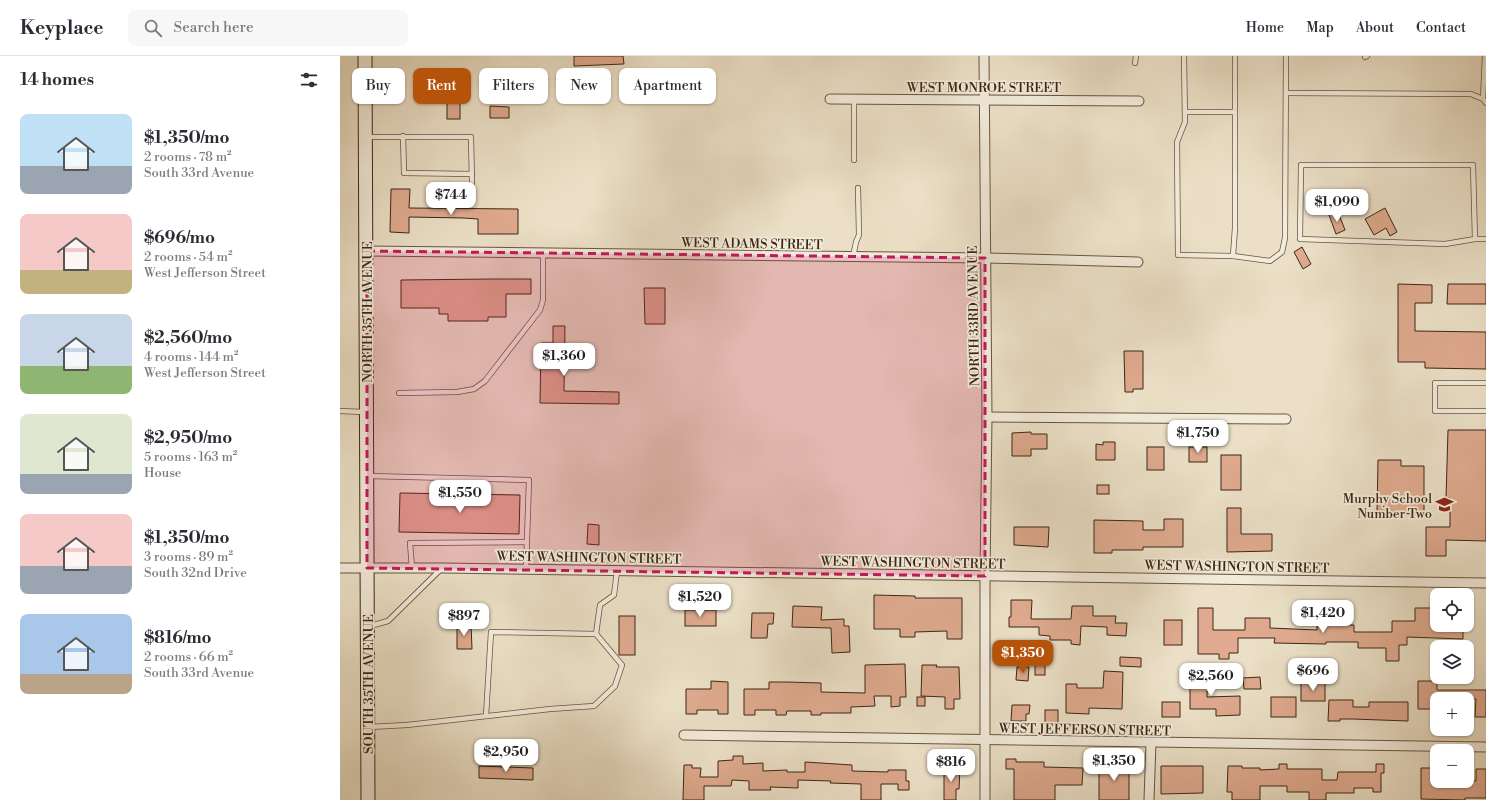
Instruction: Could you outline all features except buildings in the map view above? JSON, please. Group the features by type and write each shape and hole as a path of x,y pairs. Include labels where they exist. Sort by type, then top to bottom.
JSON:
{"main road":[{"name":"NORTH 35TH AVENUE","path":"365,56 367,251 367,568"},
{"name":"SOUTH 35TH AVENUE","path":"367,568 368,800"}],"street":[{"name":"NORTH 33RD AVENUE","path":"984,56 987,417 985,800"},
{"name":"WEST MONROE STREET","path":"830,99 1139,101"},
{"name":"WEST ADAMS STREET","path":"367,251 985,258 1138,262"},
{"path":"987,417 1286,419"},
{"name":"WEST WASHINGTON STREET","path":"340,568 526,569 1486,583"},
{"name":"WEST JEFFERSON STREET","path":"684,735 1486,747"},
{"path":"1150,800 1151,742"}],"lane":[{"path":"1135,63 1136,56"},
{"path":"1184,56 1185,122 1177,142 1178,255 1233,256 1270,260 1282,252 1285,238 1286,56"},
{"path":"1233,256 1235,228 1235,56"},
{"path":"1286,93 1471,94 1484,101 1485,56"},
{"path":"854,99 854,160"},
{"path":"1185,112 1235,112"},
{"path":"366,137 403,136 471,138 472,183"},
{"path":"403,136 404,173 472,174"},
{"path":"1475,239 1472,165 1301,165 1300,239 1445,244 1475,239 1486,239"},
{"path":"853,257 859,235 858,188"},
{"path":"400,393 457,392 474,389 485,381 540,310 543,300 543,253"},
{"path":"1486,384 1435,383 1435,411 1486,411"},
{"path":"340,411 367,412"},
{"path":"367,476 529,480 526,569"},
{"path":"412,568 410,543 527,542"},
{"path":"368,626 388,621 442,568"},
{"path":"368,727 407,725 594,706 615,686 622,666 596,634 600,605 614,595 617,571"},
{"path":"486,716 491,632 596,634"}],"highlighted area":[{"path":"367,251 985,258 985,576 367,568"}],"place":[{"name":"Murphy School Number Two","path":"1445,505"}]}
